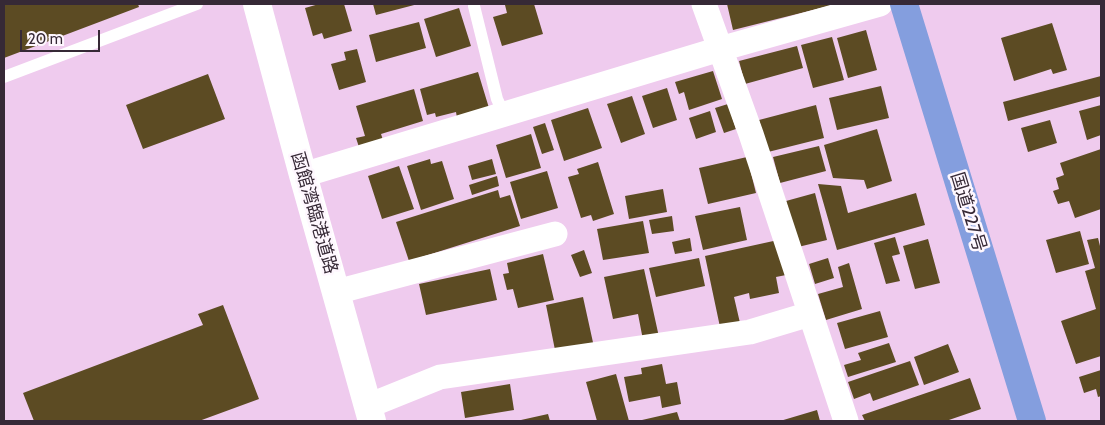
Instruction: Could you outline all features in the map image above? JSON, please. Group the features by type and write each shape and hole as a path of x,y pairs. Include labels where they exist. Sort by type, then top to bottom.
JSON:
{"highway":[{"name":"国道227号","path":"904,4 1032,421"}],"street":[{"name":"函館湾臨港道路","path":"257,4 370,414"},
{"path":"704,4 751,134 846,421"},
{"path":"303,175 720,49 880,4"},
{"path":"336,292 555,234"},
{"path":"370,414 440,377 750,332 810,314"}],"lane":[{"path":"4,77 197,4"},
{"path":"474,6 497,99 504,114"}],"building":[{"path":"4,4 138,4 139,7 4,58"},
{"path":"319,4 344,4 352,31 324,39 322,33 313,36 305,8"},
{"path":"373,4 418,4 376,15"},
{"path":"534,4 543,34 502,46 493,17 507,13 505,5"},
{"path":"727,4 837,4 733,30"},
{"path":"459,8 471,46 436,57 424,19"},
{"path":"419,22 426,48 376,62 369,35"},
{"path":"1052,23 1067,70 1053,74 1051,69 1014,81 1001,38"},
{"path":"866,30 877,70 848,78 837,38"},
{"path":"832,37 844,80 813,88 801,45"},
{"path":"797,46 803,68 745,84 739,61"},
{"path":"357,49 366,82 339,90 331,64 346,60 344,52"},
{"path":"713,71 722,99 689,110 684,92 679,94 675,82"},
{"path":"478,72 489,108 457,118 456,112 436,117 435,113 427,115 420,89"},
{"path":"208,74 225,119 143,149 126,105"},
{"path":"1101,76 1101,96 1008,121 1003,102"},
{"path":"881,86 889,118 837,130 829,98"},
{"path":"667,88 677,120 653,128 642,96"},
{"path":"414,89 423,121 381,134 385,146 361,153 356,138 365,136 356,106"},
{"path":"632,96 645,134 621,143 607,104"},
{"path":"728,104 736,129 724,133 715,108"},
{"path":"816,105 824,138 768,152 759,120"},
{"path":"1101,105 1101,135 1087,140 1079,111"},
{"path":"588,108 602,148 564,161 551,120"},
{"path":"710,111 716,132 696,139 689,118"},
{"path":"1050,120 1057,143 1028,152 1021,128"},
{"path":"545,123 554,150 542,154 533,127"},
{"path":"877,129 892,181 867,189 864,180 833,178 824,145"},
{"path":"531,134 541,168 506,178 496,145"},
{"path":"819,146 826,171 780,183 773,157"},
{"path":"1101,149 1101,209 1075,218 1069,201 1058,204 1053,191 1059,189 1056,178 1064,175 1060,163"},
{"path":"747,157 756,193 708,204 699,168"},
{"path":"430,159 431,164 442,161 454,199 421,210 407,166"},
{"path":"492,159 496,174 472,180 468,166"},
{"path":"598,162 614,214 593,221 591,215 581,218 568,177 579,174 577,169"},
{"path":"399,166 414,209 382,219 368,176"},
{"path":"547,171 558,208 521,219 510,182"},
{"path":"497,176 499,186 472,195 469,185"},
{"path":"818,184 841,186 848,213 916,193 925,225 837,250"},
{"path":"663,189 667,212 629,219 625,196"},
{"path":"498,190 500,198 510,195 520,226 409,261 396,222"},
{"path":"815,193 827,240 798,247 786,201"},
{"path":"740,207 747,240 703,250 695,216"},
{"path":"672,216 674,231 652,234 649,220"},
{"path":"643,221 649,253 603,260 597,229"},
{"path":"1080,231 1089,264 1056,273 1046,240"},
{"path":"895,237 900,254 892,256 900,281 886,284 874,243"},
{"path":"690,238 692,251 675,254 672,242"},
{"path":"1098,238 1101,250 1101,356 1076,364 1061,321 1096,309 1085,271 1095,268 1087,240"},
{"path":"928,239 940,283 915,289 903,246"},
{"path":"778,240 786,275 776,277 779,293 750,299 749,293 734,297 740,323 720,327 705,256"},
{"path":"584,250 592,273 580,277 571,255"},
{"path":"543,254 554,300 518,308 513,289 507,290 503,274 509,273 507,263"},
{"path":"699,258 705,286 656,297 649,268"},
{"path":"828,258 834,278 815,284 809,264"},
{"path":"849,263 862,309 826,320 818,294 843,287 838,267"},
{"path":"490,269 497,300 426,315 419,284"},
{"path":"644,269 659,337 643,340 638,314 613,319 604,277"},
{"path":"583,297 594,347 556,355 546,305"},
{"path":"223,305 259,399 199,421 34,421 23,393 203,325 198,314"},
{"path":"880,311 888,337 845,349 837,323"},
{"path":"889,343 896,362 848,377 844,365 861,360 858,353"},
{"path":"948,344 959,372 924,385 914,357"},
{"path":"910,361 919,385 873,401 870,393 854,399 848,382"},
{"path":"662,364 666,384 677,382 681,404 662,408 660,396 629,402 624,377 642,374 641,368"},
{"path":"1101,370 1101,396 1098,397 1096,389 1084,393 1079,377"},
{"path":"616,374 629,421 597,421 586,382"},
{"path":"970,378 981,409 946,421 865,421 862,415"},
{"path":"510,384 514,410 465,418 461,392"},
{"path":"817,410 820,421 780,421"},
{"path":"677,412 680,421 642,420"},
{"path":"548,414 550,421 521,421 521,420"}]}
